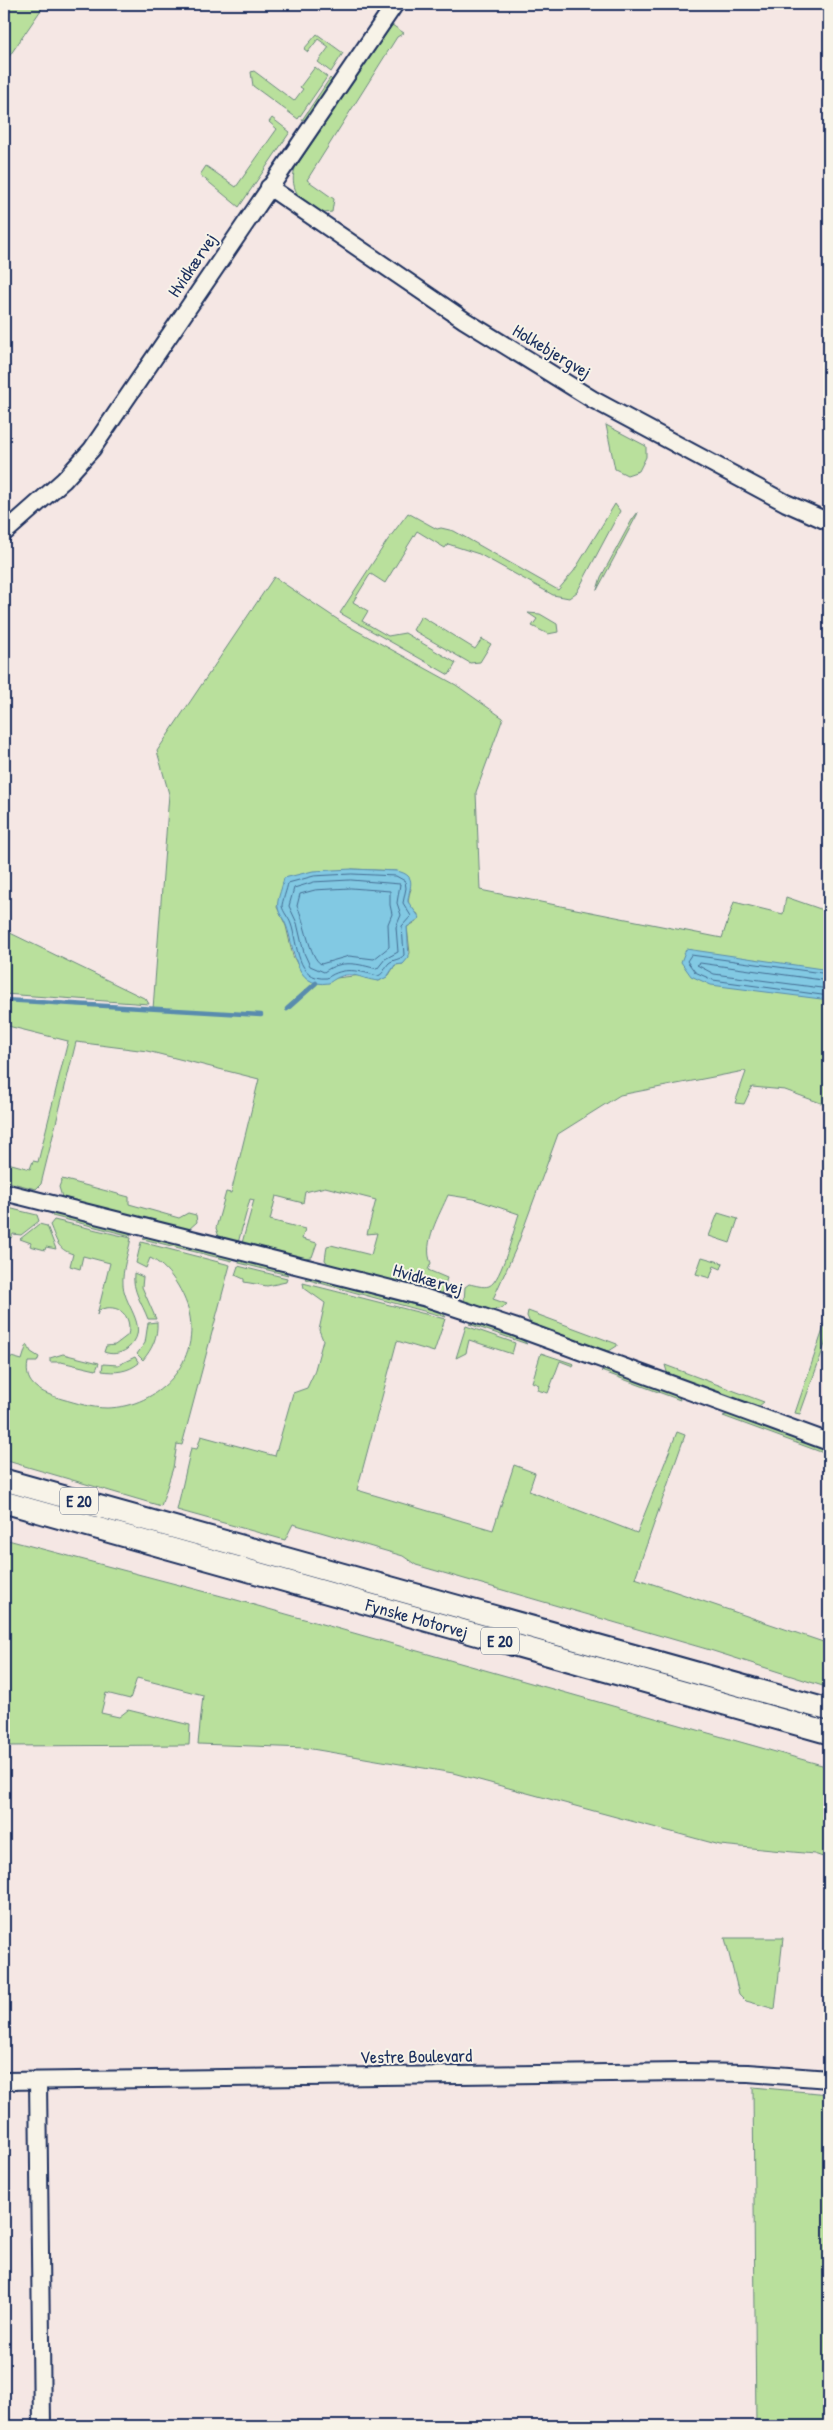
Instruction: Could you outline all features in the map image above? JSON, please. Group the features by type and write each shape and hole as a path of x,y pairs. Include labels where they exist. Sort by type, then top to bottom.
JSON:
{"highway":[{"name":"Fynske Motorvej","path":"4,1480 829,1710"},
{"name":"Fynske Motorvej","path":"4,1502 829,1733"},
{"path":"4,1511 67,1520"}],"street":[{"name":"Hvidkærvej","path":"4,532 64,480 92,449 395,4"},
{"name":"Holkebjergvej","path":"269,187 464,320 584,394 786,503 829,522"},
{"name":"Hvidkærvej","path":"4,1192 423,1297 514,1327 829,1442"},
{"name":"Vestre Boulevard","path":"4,2081 682,2072 748,2073 829,2080"},
{"path":"38,2081 42,2426"}],"green space":[{"path":"12,4 45,4 4,64 4,16"},
{"path":"392,25 404,33 397,37 307,180 334,199 332,212 324,213 316,210 299,196 296,190 293,176 295,168"},
{"path":"317,34 343,53 331,72 318,62 329,47 318,39 308,52 304,49"},
{"path":"315,67 327,77 298,119 253,86 251,72 254,71 294,101 303,89 300,87"},
{"path":"330,78 333,81 309,118 302,120"},
{"path":"272,118 290,132 239,207 200,175 206,166 236,187 277,129 269,122"},
{"path":"606,425 646,446 646,457 639,471 627,475 615,469"},
{"path":"615,504 620,511 577,592 569,598 553,595 479,554 448,544 445,548 417,531 385,583 371,574 369,576 353,602 368,611 362,621 388,636 405,633 456,663 449,675 340,613 387,541 408,513 437,529 454,531 558,590 574,571"},
{"path":"638,512 637,515 597,590 601,577"},
{"path":"274,577 343,623 456,685 503,718 476,792 480,890 722,938 734,902 783,914 786,897 829,912 829,1106 785,1090 752,1087 744,1104 735,1103 746,1072 744,1071 620,1095 558,1134 517,1246 493,1299 507,1304 502,1308 492,1310 464,1301 465,1287 469,1284 487,1287 494,1282 503,1265 519,1214 474,1199 448,1195 433,1229 429,1247 431,1263 428,1270 447,1278 442,1294 328,1264 325,1260 327,1246 331,1245 371,1255 377,1233 367,1234 376,1200 325,1187 305,1192 303,1203 276,1196 270,1220 305,1229 302,1239 317,1243 312,1257 304,1258 242,1243 254,1200 250,1199 238,1243 219,1237 216,1228 226,1192 231,1193 259,1079 147,1051 76,1042 41,1184 36,1189 4,1181 4,1162 30,1169 33,1161 38,1162 68,1041 4,1025 4,1001 153,1009 169,794 157,751","holes":["352,869 397,871 411,889 409,903 418,914 416,922 407,927 410,953 403,964 395,965 389,975 379,981 362,975 336,978 302,973 293,956 286,926 277,907 281,894"]},
{"path":"528,613 540,614 557,624 558,632 548,634 532,626 537,619"},
{"path":"421,616 475,649 482,639 491,644 480,662 470,663 413,630"},
{"path":"4,930 146,999 149,1004 4,994"},
{"path":"62,1179 129,1197 129,1204 179,1218 188,1213 196,1215 197,1222 188,1230 62,1197 59,1187"},
{"path":"4,1207 37,1215 39,1221 21,1235 13,1234 11,1238 4,1236"},
{"path":"52,1213 128,1232 131,1236 52,1216"},
{"path":"718,1213 738,1219 730,1243 709,1236"},
{"path":"54,1220 131,1238 124,1267 123,1285 135,1318 137,1334 134,1341 124,1351 116,1354 104,1352 106,1346 115,1345 128,1335 128,1322 123,1312 118,1309 106,1308 99,1310 97,1315 110,1263 83,1256 80,1269 70,1266 73,1254 64,1250 58,1244 50,1225"},
{"path":"39,1224 47,1226 56,1249 46,1247 45,1250 30,1246 31,1243 20,1239"},
{"path":"147,1237 233,1258 232,1261 143,1239"},
{"path":"141,1242 230,1265 182,1445 177,1444 173,1468 161,1506 4,1460 4,1355 22,1360 27,1344 31,1352 39,1357 37,1362 28,1362 27,1370 32,1383 36,1387 62,1399 101,1408 126,1406 144,1399 159,1390 173,1378 183,1363 189,1346 191,1327 188,1308 174,1279 163,1267 150,1258 146,1268 136,1263"},
{"path":"702,1257 723,1263 721,1269 714,1266 710,1278 696,1274"},
{"path":"240,1260 285,1271 288,1275 239,1263"},
{"path":"238,1266 287,1278 286,1282 267,1286 244,1282 244,1279 235,1275"},
{"path":"134,1273 143,1277 142,1287 156,1319 148,1319 134,1286"},
{"path":"307,1277 442,1312 446,1317 305,1279"},
{"path":"303,1283 445,1319 434,1352 397,1341 357,1490 493,1530 514,1465 535,1473 529,1491 637,1533 677,1432 685,1435 635,1578 829,1644 829,1688 710,1650 416,1565 403,1556 293,1524 285,1540 177,1510 191,1448 197,1449 201,1436 275,1456 293,1393 307,1388 314,1373 323,1340 319,1330 325,1303 304,1288"},
{"path":"528,1311 617,1344 617,1346 609,1351 601,1349 530,1323 527,1316"},
{"path":"829,1312 829,1333 800,1414 795,1413"},
{"path":"157,1322 154,1342 143,1360 137,1354 145,1343 148,1323"},
{"path":"475,1323 519,1337 527,1344 469,1324"},
{"path":"466,1326 515,1343 512,1354 469,1340 466,1353 456,1358"},
{"path":"541,1353 574,1364 573,1366 560,1361 548,1393 537,1390 539,1385 532,1382"},
{"path":"63,1354 99,1363 96,1370 61,1362 50,1362 50,1358"},
{"path":"135,1357 139,1363 126,1370 117,1372 102,1371 103,1364 118,1365"},
{"path":"665,1365 764,1402 759,1406 754,1405 670,1375"},
{"path":"607,1369 678,1395 680,1400 601,1371"},
{"path":"729,1414 829,1451 829,1455 723,1416"},
{"path":"4,1539 233,1599 829,1767 829,1859 814,1854 720,1845 453,1773 306,1748 198,1744 203,1695 137,1678 130,1699 106,1693 101,1713 119,1717 128,1710 190,1725 189,1745 4,1746"},
{"path":"725,1938 783,1938 775,2009 746,2001 739,1994"},
{"path":"753,2087 829,2094 829,2426 756,2426"}],"water":[{"path":"352,869 397,871 404,873 410,879 408,902 420,918 407,927 409,957 403,964 395,965 387,977 379,981 354,975 336,978 329,983 317,983 308,980 297,965 289,934 279,910 278,902 284,878 313,871"},
{"path":"686,949 829,970 829,1000 711,985 691,976 681,962"}],"waterway":[{"path":"287,1009 316,983"},
{"path":"4,1000 261,1015"}]}
